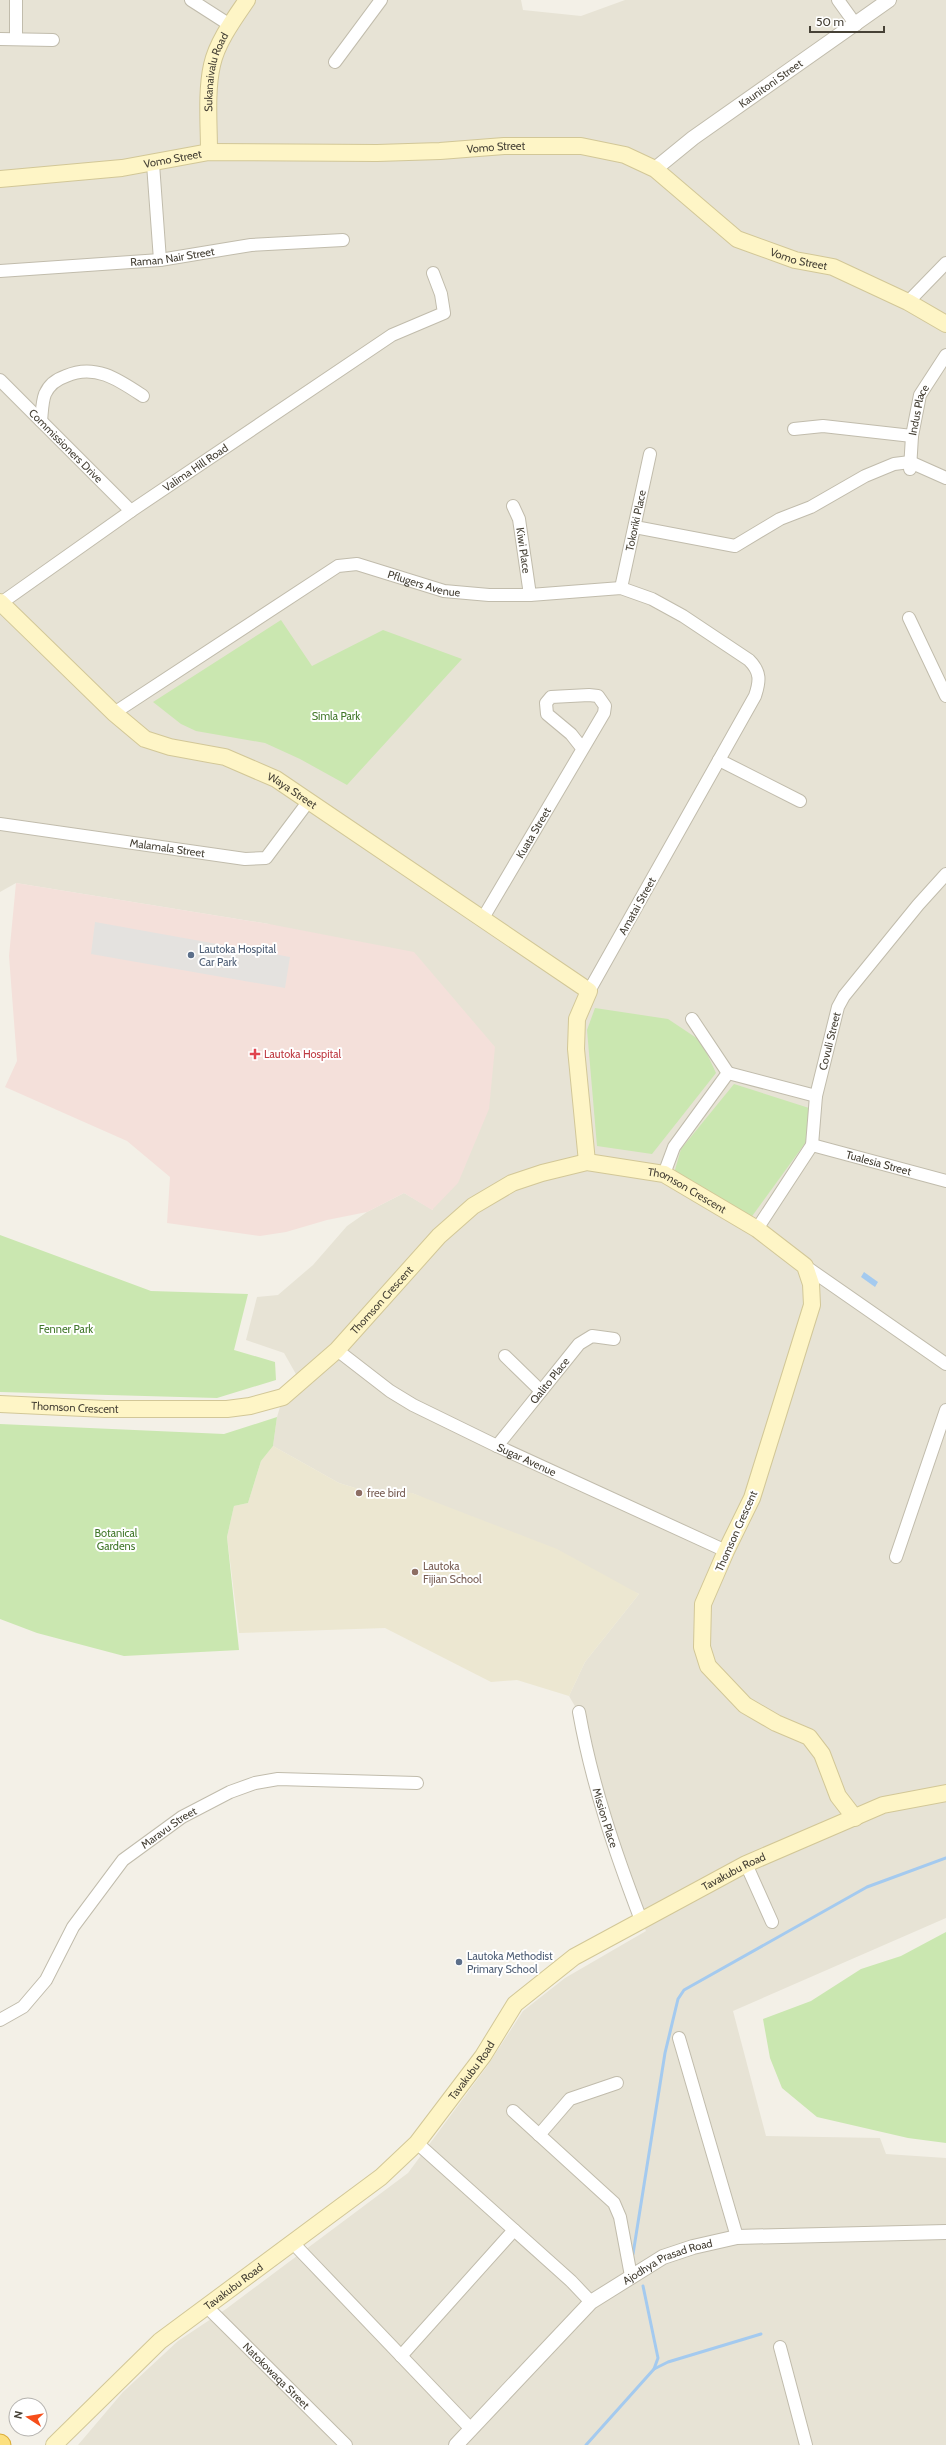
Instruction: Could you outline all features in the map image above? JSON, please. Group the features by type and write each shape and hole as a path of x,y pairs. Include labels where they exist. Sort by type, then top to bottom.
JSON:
{"main road":[{"name":"Sukanaivalu Road","path":"209,152 212,64 230,24 246,0"},
{"name":"Vomo Street","path":"0,179 86,173 153,164 209,152 377,153 567,144 625,154 656,169 737,239 795,260 833,267 908,302 946,324"},
{"name":"Waya Street","path":"0,602 114,713 145,739 170,747 225,757 276,779 589,991"},
{"name":"Amatai Street","path":"587,1162 576,1049 577,1019 589,991"},
{"name":"Thomson Crescent","path":"0,1404 105,1409 227,1409 250,1406 283,1397 337,1350 440,1236 473,1206 512,1183 542,1172 587,1162 664,1174 757,1229 805,1266 811,1284 812,1305 752,1498 726,1551 703,1604 702,1647 708,1666 745,1706 776,1723 809,1736 822,1754 838,1796 855,1818"},
{"name":"Tavakubu Road","path":"54,2445 160,2341 381,2177 417,2143 483,2056 515,2004 574,1957 746,1864 883,1805 946,1793"}],"street":[{"path":"16,0 16,38"},
{"path":"191,0 230,24"},
{"path":"335,62 381,0"},
{"path":"838,0 856,25"},
{"name":"Kaunitoni Street","path":"656,169 693,138 856,25 889,0"},
{"path":"0,39 16,38 53,40"},
{"path":"153,164 160,260"},
{"name":"Raman Nair Street","path":"0,271 160,260 251,245 343,240"},
{"path":"908,302 946,263"},
{"name":"Valima Hill Road","path":"0,602 131,511 392,335 444,313 441,294 433,273"},
{"name":"Indus Place","path":"910,466 912,436 920,395 946,355"},
{"path":"42,421 43,401 51,385 59,378 79,372 96,371 107,375 143,396"},
{"name":"Commissioners Drive","path":"0,380 131,511"},
{"path":"794,429 823,426 912,436"},
{"name":"Tokoriki Place","path":"621,588 650,454"},
{"path":"635,527 735,546 780,520 811,507 865,476 894,464 910,466 946,478"},
{"name":"Kiwi Place","path":"513,506 519,519 530,595"},
{"name":"Pflugers Avenue","path":"114,713 338,566 357,564 444,591 489,595 530,595 621,588 652,599 683,616 738,652 756,667"},
{"path":"908,618 946,696"},
{"name":"Amatai Street","path":"589,991 755,696 760,681 756,667"},
{"name":"Kuata Street","path":"483,918 604,713 605,706 603,700 589,694 551,697 546,703 547,714 571,734 582,748"},
{"path":"719,760 800,801"},
{"name":"Malamala Street","path":"0,824 245,859 266,858 308,802"},
{"name":"Covuli Street","path":"757,1229 812,1145 816,1096 838,1007 844,996 918,905 946,874"},
{"path":"692,1019 728,1073 816,1096"},
{"path":"664,1174 674,1147 728,1073"},
{"name":"Tualesia Street","path":"812,1145 946,1181"},
{"path":"805,1266 946,1364"},
{"name":"Qalito Place","path":"497,1446 586,1338 599,1336 614,1339"},
{"name":"Sugar Avenue","path":"337,1350 390,1391 497,1446 726,1551"},
{"path":"504,1356 541,1391"},
{"path":"896,1558 946,1410"},
{"name":"Mission Place","path":"579,1712 588,1763 610,1838 641,1920"},
{"name":"Maravu Street","path":"0,2020 23,2007 46,1980 73,1927 123,1860 182,1818 230,1792 255,1783 278,1779 417,1783"},
{"path":"746,1864 772,1922"},
{"path":"679,2038 737,2237"},
{"path":"539,2135 570,2099 617,2083"},
{"path":"513,2111 614,2204 620,2217 631,2276"},
{"path":"417,2143 571,2281 591,2302"},
{"path":"401,2356 514,2230"},
{"name":"Ajodhya Prasad Road","path":"456,2445 591,2302 663,2256 693,2247 737,2237 946,2232"},
{"path":"292,2242 471,2429"},
{"name":"Natokowaqa Street","path":"206,2306 346,2445"},
{"path":"780,2347 806,2445"}],"shaded area":[{"path":"0,0 521,0 523,10 581,16 625,0 946,0 946,1918 733,2011 766,2136 880,2138 886,2154 946,2158 946,2445 78,2445 123,2392 178,2341 226,2309 408,2173 488,2065 523,2011 565,1978 646,1931 641,1920 579,1713 569,1696 585,1662 639,1594 412,1493 365,1491 339,1483 273,1446 277,1417 283,1397 301,1383 284,1353 246,1340 257,1297 278,1295 313,1265 347,1226 367,1212 404,1193 433,1210 269,924 16,883 0,892"},
{"name":"Lautoka Hospital","path":"16,883 269,924 414,952 495,1047 489,1109 458,1183 432,1210 404,1193 367,1212 327,1220 286,1232 260,1236 167,1223 170,1177 127,1141 5,1087 17,1061 9,956"},
{"name":"Lautoka Hospital Car Park","path":"95,922 290,957 285,988 91,954"},
{"name":"Lautoka Fijian School","path":"273,1446 339,1483 365,1491 412,1493 557,1549 639,1594 585,1662 569,1696 517,1680 491,1682 385,1628 239,1633 227,1537 234,1506 248,1503 261,1461"}],"green space":[{"name":"Simla Park","path":"281,620 312,666 383,630 462,659 347,785 300,759 265,743 196,731 181,724 153,702"},
{"path":"595,1008 668,1019 701,1041 716,1073 652,1154 597,1146 587,1030"},
{"path":"734,1084 809,1108 806,1142 742,1230 672,1180 681,1149"},
{"name":"Fenner Park","path":"0,1235 151,1291 248,1294 234,1350 275,1362 276,1380 217,1398 0,1392"},
{"name":"Botanical Gardens","path":"277,1417 273,1446 261,1461 248,1503 234,1506 227,1537 239,1650 124,1656 37,1633 0,1619 0,1424 224,1434"},
{"path":"946,1932 946,2143 908,2138 817,2117 782,2088 770,2058 763,2019 811,2001 861,1969 901,1956"}],"water":[{"path":"864,1272 878,1282 875,1287 861,1277"}],"waterway":[{"path":"633,2254 665,2053 678,1999 684,1990 867,1887 946,1858"},
{"path":"586,2445 654,2369 658,2358 643,2286"},
{"path":"654,2369 668,2362 761,2334"}],"place":[{"name":"Lautoka Hospital Car Park","path":"191,955"},
{"name":"Lautoka Hospital","path":"255,1054"},
{"name":"free bird","path":"359,1493"},
{"name":"Lautoka Fijian School","path":"415,1572"},
{"name":"Lautoka Methodist Primary School","path":"459,1962"}]}
